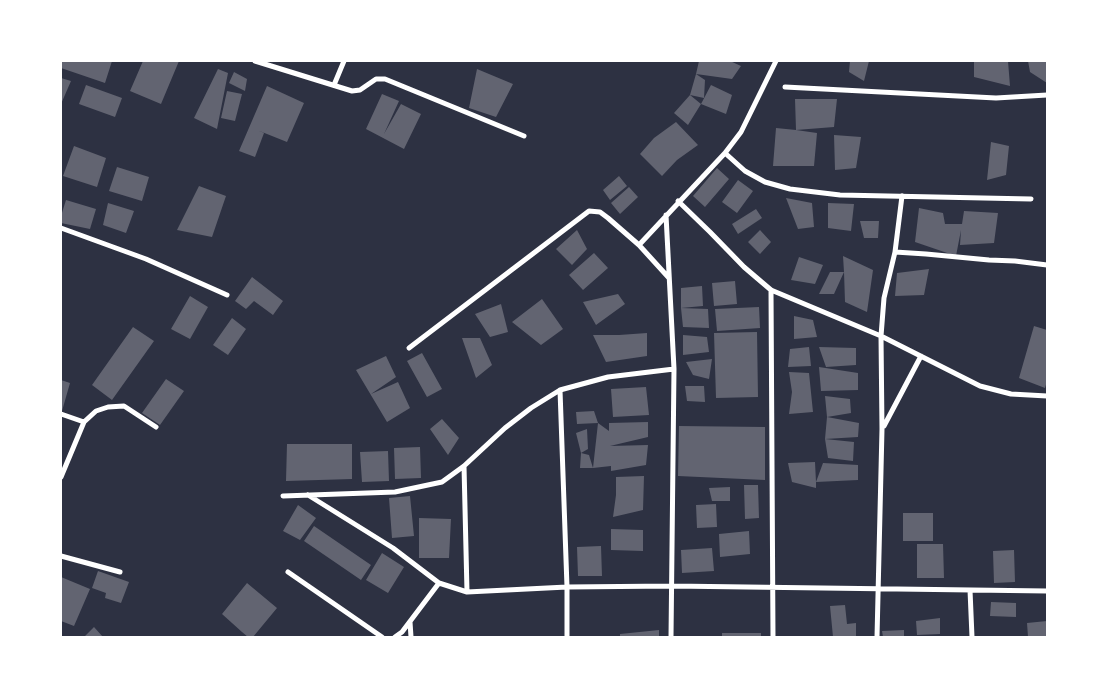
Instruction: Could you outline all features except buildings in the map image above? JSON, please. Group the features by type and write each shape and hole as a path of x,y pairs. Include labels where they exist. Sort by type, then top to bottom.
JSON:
{"street":[{"path":"256,61 352,91 360,90 376,79 385,79 524,136"},
{"path":"334,85 344,61"},
{"path":"639,244 725,153 741,132 776,61"},
{"path":"784,87 996,98 1047,95"},
{"path":"725,153 746,171 765,182 790,189 840,195 1031,199"},
{"path":"877,637 882,429 881,336 884,298 895,252 902,196"},
{"path":"678,201 738,262 771,290 881,336 980,386 1011,394 1047,396"},
{"path":"409,348 589,212 600,212 608,218 639,244 670,279"},
{"path":"666,215 674,369 671,637"},
{"path":"61,228 146,259 227,295"},
{"path":"895,252 1047,265"},
{"path":"771,290 773,637"},
{"path":"882,429 920,356"},
{"path":"283,496 395,492 442,482 464,466 505,428 531,408 560,390 608,377 674,369"},
{"path":"560,390 567,637"},
{"path":"61,477 84,422 96,411 108,407 124,406 156,427"},
{"path":"61,414 84,422"},
{"path":"464,466 467,592"},
{"path":"308,495 393,548 439,583 467,592 567,587 672,586 1047,591"},
{"path":"61,556 120,572"},
{"path":"288,572 382,637"},
{"path":"395,637 402,632 439,583"},
{"path":"970,590 972,637"},
{"path":"410,622 411,637"},
{"path":"369,637 375,633"}]}
